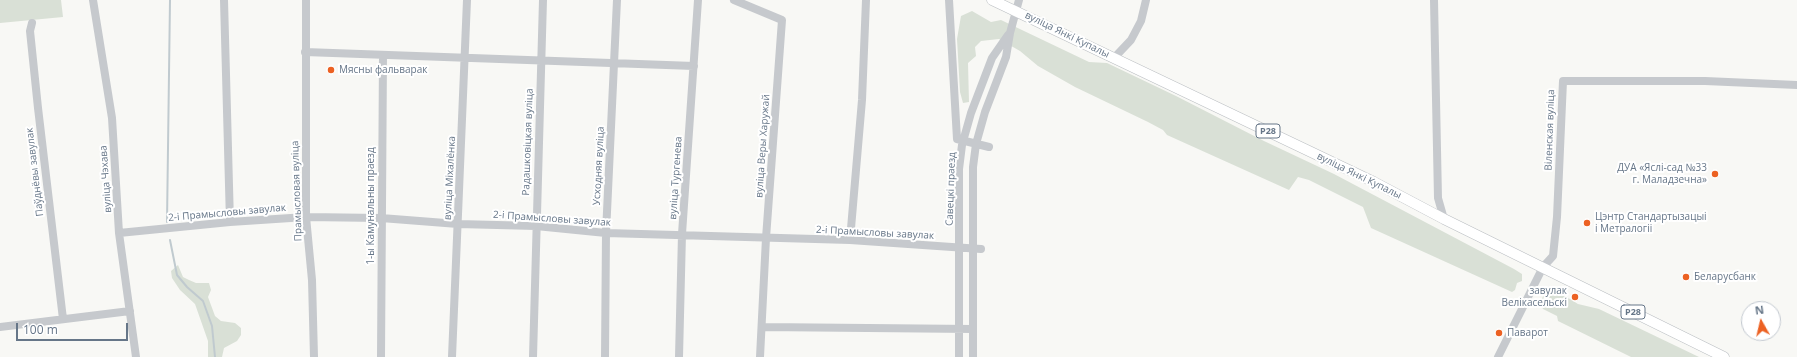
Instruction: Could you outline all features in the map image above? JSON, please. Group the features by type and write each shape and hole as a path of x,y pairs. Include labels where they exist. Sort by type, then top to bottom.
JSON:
{"main road":[{"name":"вуліца Янкі Купалы","path":"992,0 1374,182 1444,219 1724,357"}],"street":[{"name":"вуліца Чэхава","path":"94,0 112,118 119,233 136,357"},
{"path":"224,0 230,222"},
{"name":"Прамысловая вуліца","path":"306,0 306,217 312,280 314,357"},
{"name":"вуліца Міхалёнка","path":"452,357 466,57 467,0"},
{"name":"Радашковіцкая вуліца","path":"533,357 543,0"},
{"name":"Усходняя вуліца","path":"605,357 606,233 617,0"},
{"name":"вуліца Тургенева","path":"679,357 682,234 698,0"},
{"name":"вуліца Веры Харужай","path":"734,0 782,20 766,238 760,357"},
{"path":"850,240 862,100 866,0"},
{"name":"Савецкі праезд","path":"950,0 960,140 959,357"},
{"name":"Савецкі праезд","path":"973,357 977,249 973,168 976,144 985,112 1006,57 1010,33 1019,0"},
{"path":"1114,58 1131,40 1141,21 1146,0"},
{"path":"1434,0 1438,198 1444,219"},
{"name":"Паўднёвы завулак","path":"32,23 31,37 38,108 63,319"},
{"name":"Савецкі праезд","path":"960,140 992,58 1010,33"},
{"path":"305,52 694,66"},
{"name":"1-ы Камунальны праезд","path":"381,357 383,55"},
{"name":"Віленская вуліца","path":"1543,267 1553,256 1555,239 1563,81 1727,82 1797,85"},
{"path":"960,140 989,147"},
{"name":"2-і Прамысловы завулак","path":"119,233 230,222 306,217 381,218 458,224 536,226 606,233 850,240 977,249"},
{"path":"1498,357 1543,267"},
{"path":"0,327 130,311"},
{"path":"762,327 974,328"}],"shaded area":[{"path":"0,0 61,0 63,17 0,23"},
{"path":"972,11 991,22 1001,20 1089,62 1107,63 1176,96 1264,141 1334,174 1514,269 1522,274 1522,281 1517,283 1515,290 1512,292 1371,228 1363,207 1309,180 1298,177 1289,190 1167,135 1163,130 1075,87 1038,66 1020,51 999,39 981,41 975,47 976,56 968,63 969,102 963,103 960,92 957,39 961,16"},
{"path":"178,265 183,277 196,283 209,283 211,290 208,297 215,316 221,321 235,323 241,328 241,335 237,341 224,348 222,357 208,357 208,341 195,304 180,290 172,278 171,271"},
{"path":"1549,286 1578,304 1599,309 1699,357 1631,357 1558,321 1557,316 1543,309 1540,303"}],"waterway":[{"path":"167,222 170,0"},
{"path":"170,240 177,275 187,287 203,301 212,326 215,357"}],"place":[{"name":"Мясны фальварак","path":"331,70"},
{"name":"ДУА «Яслі-сад №33 г. Маладзечна»","path":"1715,174"},
{"name":"Цэнтр Стандартызацыі і Метралогіі","path":"1587,223"},
{"name":"Беларусбанк","path":"1686,277"},
{"name":"завулак Велікасельскі","path":"1575,297"},
{"name":"Паварот","path":"1499,333"}]}
